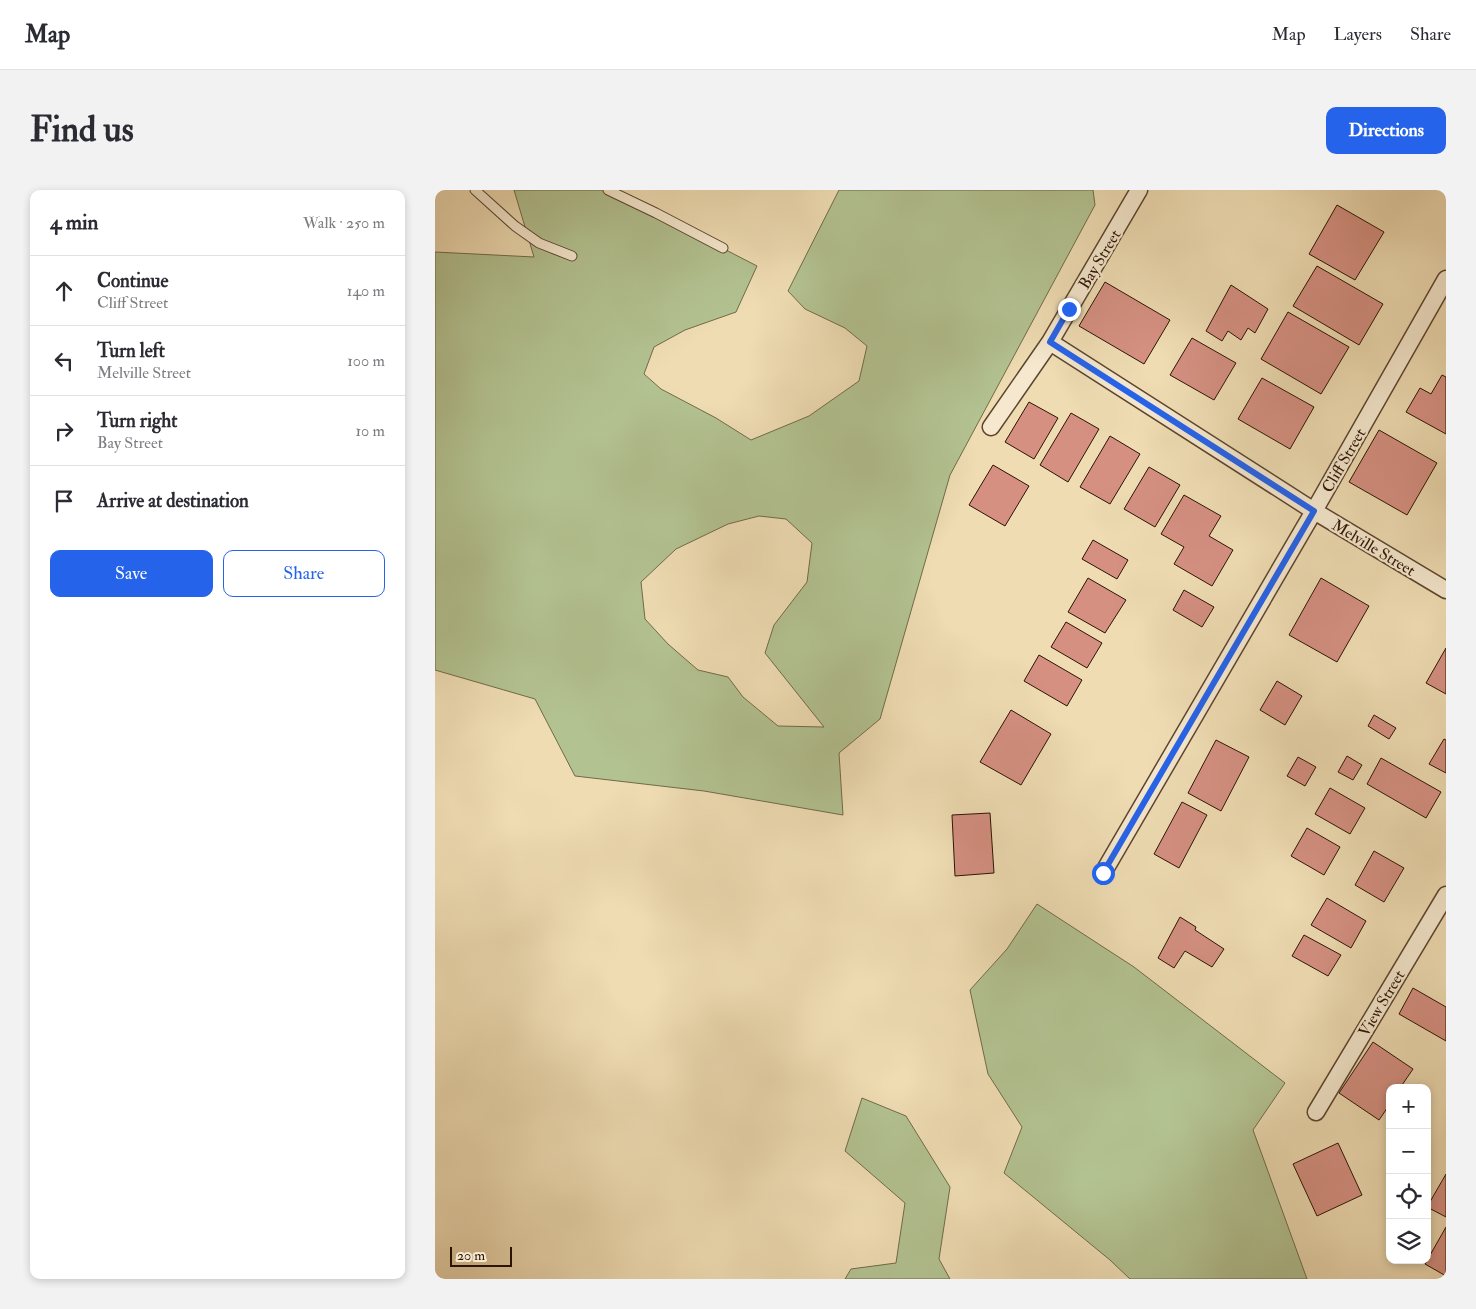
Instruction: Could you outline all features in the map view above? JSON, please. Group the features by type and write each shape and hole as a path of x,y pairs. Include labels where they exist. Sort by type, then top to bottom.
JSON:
{"street":[{"name":"Bay Street","path":"991,427 1050,342 1139,190"},
{"name":"Cliff Street","path":"1103,873 1314,511 1446,279"},
{"name":"Melville Street","path":"1050,342 1314,511 1446,590"},
{"name":"View Street","path":"1316,1112 1446,895"}],"lane":[{"path":"475,190 515,226 539,243 571,256"},
{"path":"608,190 723,248"}],"green space":[{"path":"514,190 610,190 757,266 736,312 685,330 654,347 644,374 661,389 716,418 751,440 809,416 859,381 867,346 845,328 805,309 788,291 839,190 1093,190 1095,205 950,475 880,719 839,753 843,815 704,791 575,776 535,699 435,670 435,252 534,257","holes":["759,516 786,519 812,543 807,582 774,625 765,653 824,727 778,726 743,697 728,677 698,670 668,644 645,619 641,582 676,549 728,524"]},
{"path":"1037,904 1134,967 1285,1083 1253,1130 1307,1279 1130,1279 1110,1260 1004,1173 1022,1127 988,1074 970,990 1007,949"},
{"path":"862,1098 906,1116 950,1187 939,1259 950,1279 845,1279 851,1269 896,1263 905,1203 845,1151"}],"building":[{"path":"1337,205 1384,232 1355,280 1309,254"},
{"path":"1317,266 1383,304 1359,345 1293,306"},
{"path":"1105,282 1170,320 1144,364 1079,326"},
{"path":"1231,285 1268,309 1255,333 1248,328 1241,340 1228,331 1222,341 1206,331"},
{"path":"1288,312 1349,347 1321,394 1261,359"},
{"path":"1192,338 1236,363 1214,400 1170,375"},
{"path":"1442,375 1446,377 1446,434 1406,412 1420,388 1431,394"},
{"path":"1262,378 1314,407 1290,449 1238,419"},
{"path":"1029,402 1058,418 1034,459 1005,442"},
{"path":"1071,413 1099,429 1068,482 1040,465"},
{"path":"1379,430 1437,463 1407,515 1349,482"},
{"path":"1110,436 1140,454 1110,504 1080,487"},
{"path":"993,465 1029,486 1005,526 969,505"},
{"path":"1149,467 1180,485 1155,527 1124,509"},
{"path":"1184,495 1221,516 1209,536 1233,550 1212,586 1174,564 1184,547 1161,534"},
{"path":"1093,540 1128,560 1117,579 1082,559"},
{"path":"1088,578 1126,600 1105,633 1068,612"},
{"path":"1321,578 1369,606 1337,662 1289,635"},
{"path":"1184,590 1214,607 1202,627 1173,610"},
{"path":"1066,622 1102,643 1087,668 1051,647"},
{"path":"1446,648 1446,694 1426,683"},
{"path":"1039,655 1082,680 1067,706 1024,681"},
{"path":"1277,681 1302,696 1285,725 1260,710"},
{"path":"1011,710 1051,734 1021,785 980,762"},
{"path":"1374,715 1396,728 1389,739 1368,726"},
{"path":"1444,739 1446,740 1446,773 1429,764"},
{"path":"1216,740 1249,757 1221,811 1188,793"},
{"path":"1347,756 1362,765 1353,780 1338,772"},
{"path":"1298,757 1316,767 1305,786 1287,776"},
{"path":"1381,758 1441,792 1426,818 1367,784"},
{"path":"1330,788 1365,808 1350,834 1315,814"},
{"path":"1182,802 1207,815 1179,868 1154,854"},
{"path":"990,813 994,873 955,876 952,815"},
{"path":"1307,828 1340,847 1324,875 1291,856"},
{"path":"1374,851 1404,868 1384,902 1355,885"},
{"path":"1327,898 1366,921 1351,948 1311,925"},
{"path":"1180,917 1196,927 1195,930 1224,949 1212,967 1185,951 1174,968 1158,958"},
{"path":"1304,935 1341,955 1328,976 1292,956"},
{"path":"1413,988 1446,1007 1446,1041 1399,1014"},
{"path":"1373,1042 1413,1069 1403,1084 1386,1084 1386,1110 1379,1120 1339,1093"},
{"path":"1338,1143 1362,1195 1317,1216 1293,1164"},
{"path":"1446,1174 1446,1217 1431,1209 1431,1200"},
{"path":"1446,1227 1446,1276 1425,1264 1431,1264 1431,1253"}],"route":[{"path":"1069,309 1050,342 1314,511 1103,873"}]}
